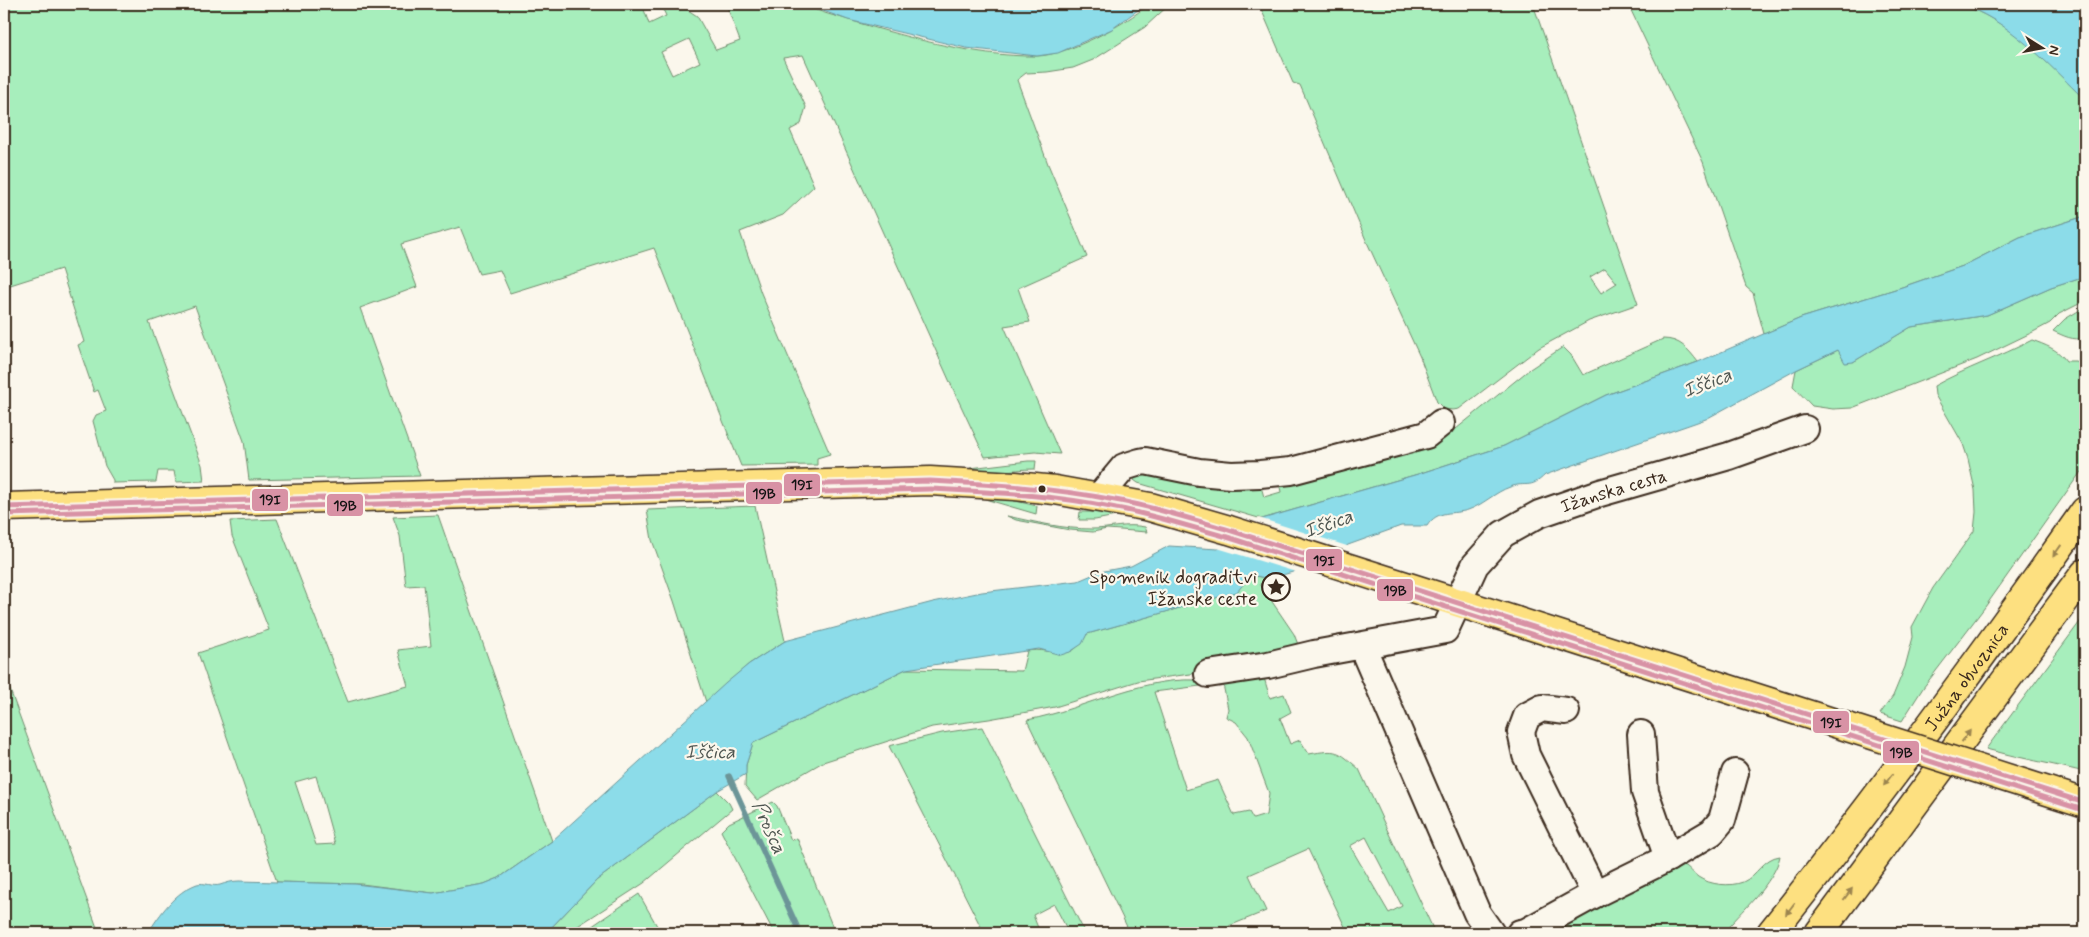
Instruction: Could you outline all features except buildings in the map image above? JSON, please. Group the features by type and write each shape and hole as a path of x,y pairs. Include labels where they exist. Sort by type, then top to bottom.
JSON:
{"main road":[{"path":"4,507 930,482 1015,486 1099,497 1150,507 1516,621 2085,803"},
{"name":"Južna obvoznica","path":"1771,933 1894,773 2034,584 2085,511"},
{"name":"Južna obvoznica","path":"1819,933 2085,573"}],"street":[{"path":"1099,497 1124,468 1134,463 1145,461 1199,472 1231,475 1291,471 1426,435 1441,424"},
{"name":"Ižanska cesta","path":"1208,674 1268,665 1314,654 1444,630 1475,565 1502,534 1539,514 1600,493 1729,456 1805,429"},
{"path":"1362,646 1477,913 1491,933"},
{"path":"1566,711 1542,708 1527,716 1521,732 1526,755 1595,894"},
{"path":"1641,734 1645,792 1668,858"},
{"path":"1520,933 1526,932 1595,894 1668,858 1712,832 1722,820 1735,772"}],"green space":[{"path":"783,2 799,4 862,24 936,44 987,53 1036,56 1049,55 1079,45 1126,21 1149,4 1170,4 1145,27 1093,60 1073,68 1026,73 1017,80 1048,164 1087,257 1018,288 1030,322 1004,326 1060,454 1035,452 985,457 803,55 783,58 806,107 801,124 790,130 814,186 783,215 740,232 761,293 830,454 817,458 817,465 741,466 654,248 510,293 500,270 479,274 460,227 401,244 417,287 360,308 420,476 249,480 244,441 195,306 149,322 202,465 204,481 176,482 174,471 158,471 156,482 113,483 105,466 93,421 96,415 106,411 98,390 94,392 78,345 84,342 61,269 4,287 4,4 642,4 649,24 666,16 661,4 679,4 697,16 716,50 740,41 726,4","holes":["689,39 700,62 672,75 661,52"]},
{"path":"1259,4 1533,4 1638,304 1589,321 1539,348 1459,409 1444,409 1437,402 1420,357 1366,240 1300,85 1293,83","holes":["1605,268 1617,283 1601,293 1590,277"]},
{"path":"1628,4 1958,4 1977,11 2011,31 2027,44 2085,100 2085,216 2020,237 1963,266 1801,318 1764,334 1753,293 1746,287 1703,162"},
{"path":"2085,276 2085,301 2059,314 2050,323 1977,359 1852,408 1833,409 1812,406 1793,386 1796,370 1838,350 1853,362 1911,327 1987,315 2051,287"},
{"path":"2085,307 2085,338 2073,338 2053,331 2065,319"},
{"path":"1663,339 1679,343 1698,362 1606,395 1504,446 1418,474 1262,519 1138,483 1134,480 1134,475 1140,473 1260,483 1264,497 1281,492 1279,482 1432,441 1456,429 1530,369 1563,347 1571,355 1583,375"},
{"path":"2032,340 2055,350 2066,361 2075,361 2085,365 2085,466 1985,607 1923,688 1902,721 1880,714 1893,696 1905,667 1913,637 1912,627 1933,588 1974,531 1976,512 1975,490 1968,459 1963,444 1935,395 1934,386"},
{"path":"1036,461 1035,469 993,472 968,470 970,468"},
{"path":"978,497 1003,498 1037,506 1036,514"},
{"path":"755,506 785,641 749,664 706,702 674,601 652,540 647,510"},
{"path":"1080,512 1120,512 1121,515 1095,520 1079,520"},
{"path":"438,515 552,841 499,878 484,884 433,893 361,884 277,882 198,653 269,630 232,536 230,521 277,519 348,702 408,686 398,650 431,646 424,585 406,586 400,536 393,517","holes":["316,776 335,844 316,845 295,782"]},
{"path":"1007,516 1049,525 1081,529 1138,526 1145,527 1147,532 1107,529 1093,532 1070,530 1016,520"},
{"path":"1256,576 1269,579 1260,584 1294,634 1300,650 1221,670 1138,681 1055,707 932,727 823,762 757,800 745,786 746,765 753,743 906,669 1022,671 1027,651 1067,653 1074,650 1087,634 1236,592 1245,582"},
{"path":"2085,615 2085,772 1986,749"},
{"path":"1262,671 1270,698 1284,694 1291,712 1280,718 1290,744 1300,740 1309,754 1337,752 1359,769 1435,933 1348,933 1308,849 1249,875 1266,911 1229,926 1231,933 1130,933 1027,720 1049,715 1117,693 1162,682 1208,681 1208,685 1154,692 1186,790 1218,780 1234,815 1249,812 1253,819 1266,815 1269,793 1248,737 1236,722 1226,717 1228,709 1222,679","holes":["1366,837 1402,906 1389,913 1350,846"]},
{"path":"6,679 99,933 4,933 4,680"},
{"path":"982,727 1085,933 1069,933 1054,904 1033,915 1040,933 984,933 889,746 942,733"},
{"path":"717,791 729,803 732,809 644,883 567,933 546,933 597,880"},
{"path":"773,802 777,806 791,840 797,838 835,933 774,933 721,831 729,823"},
{"path":"1780,856 1777,866 1764,887 1723,933 1535,933 1673,862 1685,865 1698,877 1708,882 1732,884 1743,882 1769,860"},
{"path":"639,894 661,933 582,933"}],"water":[{"path":"804,4 1146,4 1112,29 1058,53 1037,56 966,48 848,20"},
{"path":"1958,4 2085,4 2085,100 2042,58 2010,31 1976,10"},
{"name":"Iščica","path":"2085,216 2085,276 2051,287 1987,315 1911,327 1853,362 1845,363 1838,350 1796,370 1706,419 1545,475 1532,484 1515,485 1499,492 1473,508 1436,517 1427,526 1401,526 1348,545 1323,563 1269,579 1256,576 1245,582 1237,592 1087,634 1082,644 1070,652 1061,655 1039,649 906,669 753,743 746,765 746,774 717,791 597,880 546,933 148,933 163,911 175,898 197,884 217,885 239,881 355,884 433,893 484,884 499,878 552,841 726,683 749,664 785,641 933,602 982,592 1078,581 1099,572 1131,566 1169,546 1218,549 1262,519 1418,474 1504,446 1606,395 1698,362 1801,318 1963,266 2020,237"}],"pier":[{"path":"1259,518 1350,547 1324,565 1299,573 1214,547 1217,547"}],"waterway":[{"name":"Prošca","path":"729,776 800,933"}],"transit line":[{"name":"19I","path":"4,507 930,481 1000,485 1069,492 1144,506 1229,530 2085,803"},
{"name":"19B","path":"4,514 930,489 1070,500 1144,514 1227,537 2083,810"}],"place":[{"name":"Spomenik dograditvi Ižanske ceste","path":"1276,587"}]}
